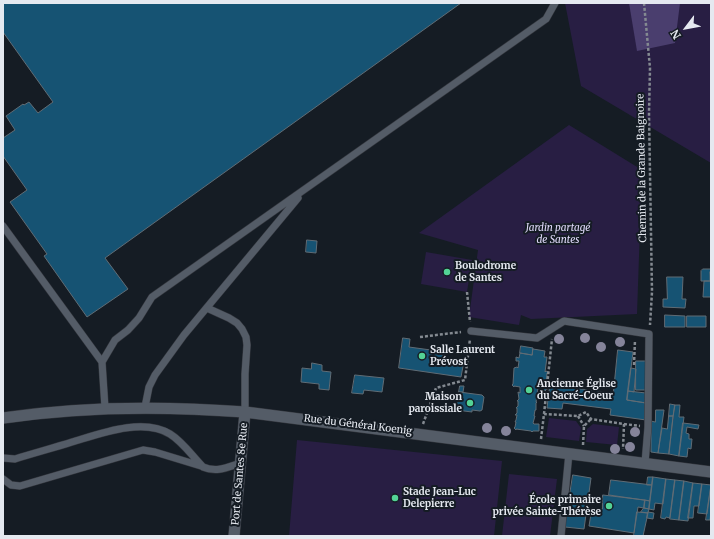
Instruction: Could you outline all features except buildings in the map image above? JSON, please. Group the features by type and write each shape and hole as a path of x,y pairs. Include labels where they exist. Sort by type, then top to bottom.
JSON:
{"street":[{"name":"Rue du Général Koenig","path":"3,418 61,410 145,407 192,408 245,412 711,472"},
{"name":"Port de Santes 8e Rue","path":"234,536 245,412"}],"lane":[{"path":"102,362 114,340 131,326 152,297 546,19 555,3"},
{"path":"145,407 155,375 184,335 304,190"},
{"path":"3,226 102,362 105,408"},
{"path":"207,308 237,323 246,337 245,412"},
{"path":"471,331 537,338 564,321 649,334 646,463"},
{"path":"3,458 15,459 108,431 142,427 158,430 171,435 203,467"},
{"path":"3,479 11,485 20,486 143,450 155,452 209,470 218,470 241,462"},
{"path":"560,536 569,453"}],"path":[{"name":"Chemin de la Grande Baignoire","path":"644,3 650,68 649,114 652,292 649,334"},
{"path":"419,434 436,388 465,380 471,331 467,292"},
{"path":"539,449 554,328"},
{"path":"420,337 471,331"},
{"path":"634,365 636,332"},
{"path":"544,414 578,416 586,412 591,419 648,427"},
{"path":"578,416 584,426 582,455"},
{"path":"584,426 591,419"},
{"path":"622,460 624,424"}],"green space":[{"path":"565,3 711,3 711,163 581,86"},
{"name":"Jardin partagé de Santes","path":"569,125 642,170 637,314 531,319 521,315 519,325 469,317 478,250 419,233"},
{"name":"Boulodrome de Santes","path":"426,252 472,260 467,292 421,284"},
{"path":"549,418 576,421 581,428 579,441 546,437"},
{"path":"593,424 619,427 617,445 586,442 587,429"},
{"name":"Stade Jean-Luc Delepierre","path":"297,440 502,461 494,536 289,536"},
{"path":"509,474 557,479 550,536 502,536"}],"shaded area":[{"path":"629,3 680,3 675,43 637,51"}],"place":[{"name":"Boulodrome de Santes","path":"447,272"},
{"name":"Salle Laurent Prévost","path":"422,356"},
{"name":"Ancienne Église du Sacré-Coeur","path":"529,390"},
{"name":"Maison paroissiale","path":"470,403"},
{"name":"Stade Jean-Luc Delepierre","path":"395,498"},
{"name":"École primaire privée Sainte-Thérèse","path":"609,506"}]}
